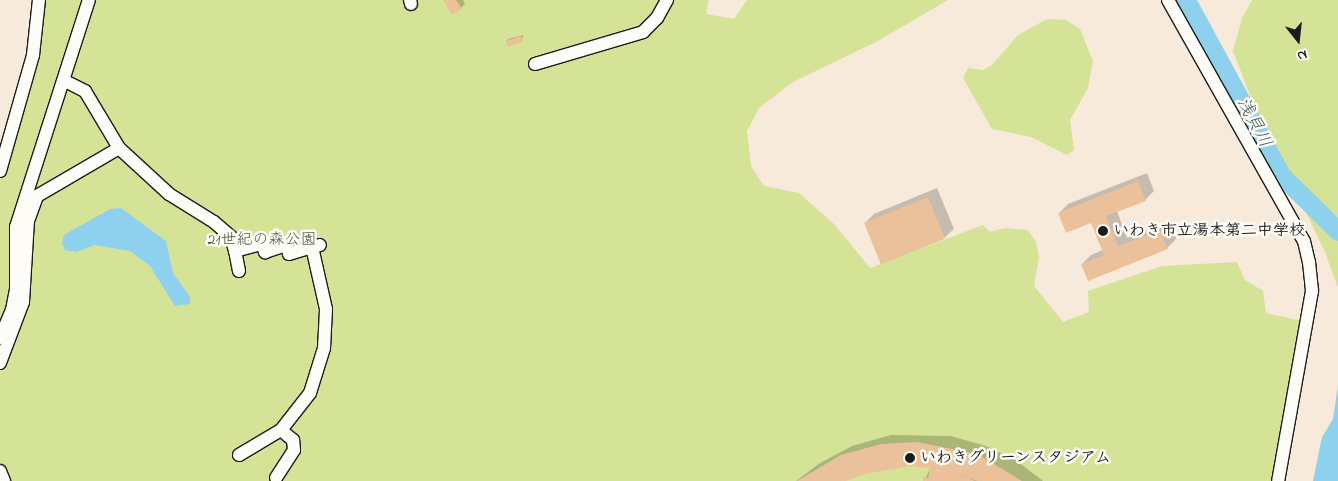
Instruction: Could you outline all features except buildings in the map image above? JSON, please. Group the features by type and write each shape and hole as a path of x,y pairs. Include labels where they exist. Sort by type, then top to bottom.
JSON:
{"street":[{"path":"0,171 33,55 38,0"},
{"path":"0,338 12,310 16,289 16,228 65,87 89,0"},
{"path":"535,64 643,32 657,18 667,0"},
{"path":"1168,0 1304,241 1310,262 1312,290 1278,481"},
{"path":"65,87 86,92 119,148 170,194 214,222 230,237 239,272"},
{"path":"0,363 22,302 28,221 37,196 119,148"},
{"path":"235,252 262,241 264,252 287,245 289,254 316,246 326,309 324,348 310,393 281,430 238,455"},
{"path":"276,478 294,450 293,440 281,430"},
{"path":"0,471 4,481"}],"green space":[{"name":"21世紀の森公園","path":"39,0 709,0 706,14 734,19 747,0 948,0 878,41 793,82 759,108 747,131 751,166 764,186 799,193 835,225 870,268 983,225 990,232 1005,228 1028,230 1036,242 1039,257 1034,286 1063,322 1089,312 1088,291 1162,266 1237,262 1245,280 1263,291 1266,313 1307,322 1278,481 0,481 0,171 33,55"},
{"path":"1252,0 1338,0 1338,288 1325,252 1251,98 1233,51 1242,18"},
{"path":"1047,19 1066,20 1080,29 1093,61 1088,88 1070,120 1074,150 1067,155 1031,137 992,129 963,78 968,68 983,70 992,65 1018,35"}],"water":[{"path":"121,208 166,241 173,273 190,297 190,304 175,306 150,266 130,251 94,245 77,252 65,250 62,243 64,235 110,209"},
{"path":"1338,385 1338,481 1313,481 1322,437 1333,419"}],"waterway":[{"name":"浅貝川","path":"1186,0 1281,175 1338,231"}],"place":[{"name":"いわき市立湯本第二中学校","path":"1103,231"},
{"name":"いわきグリーンスタジアム","path":"910,458"}]}
